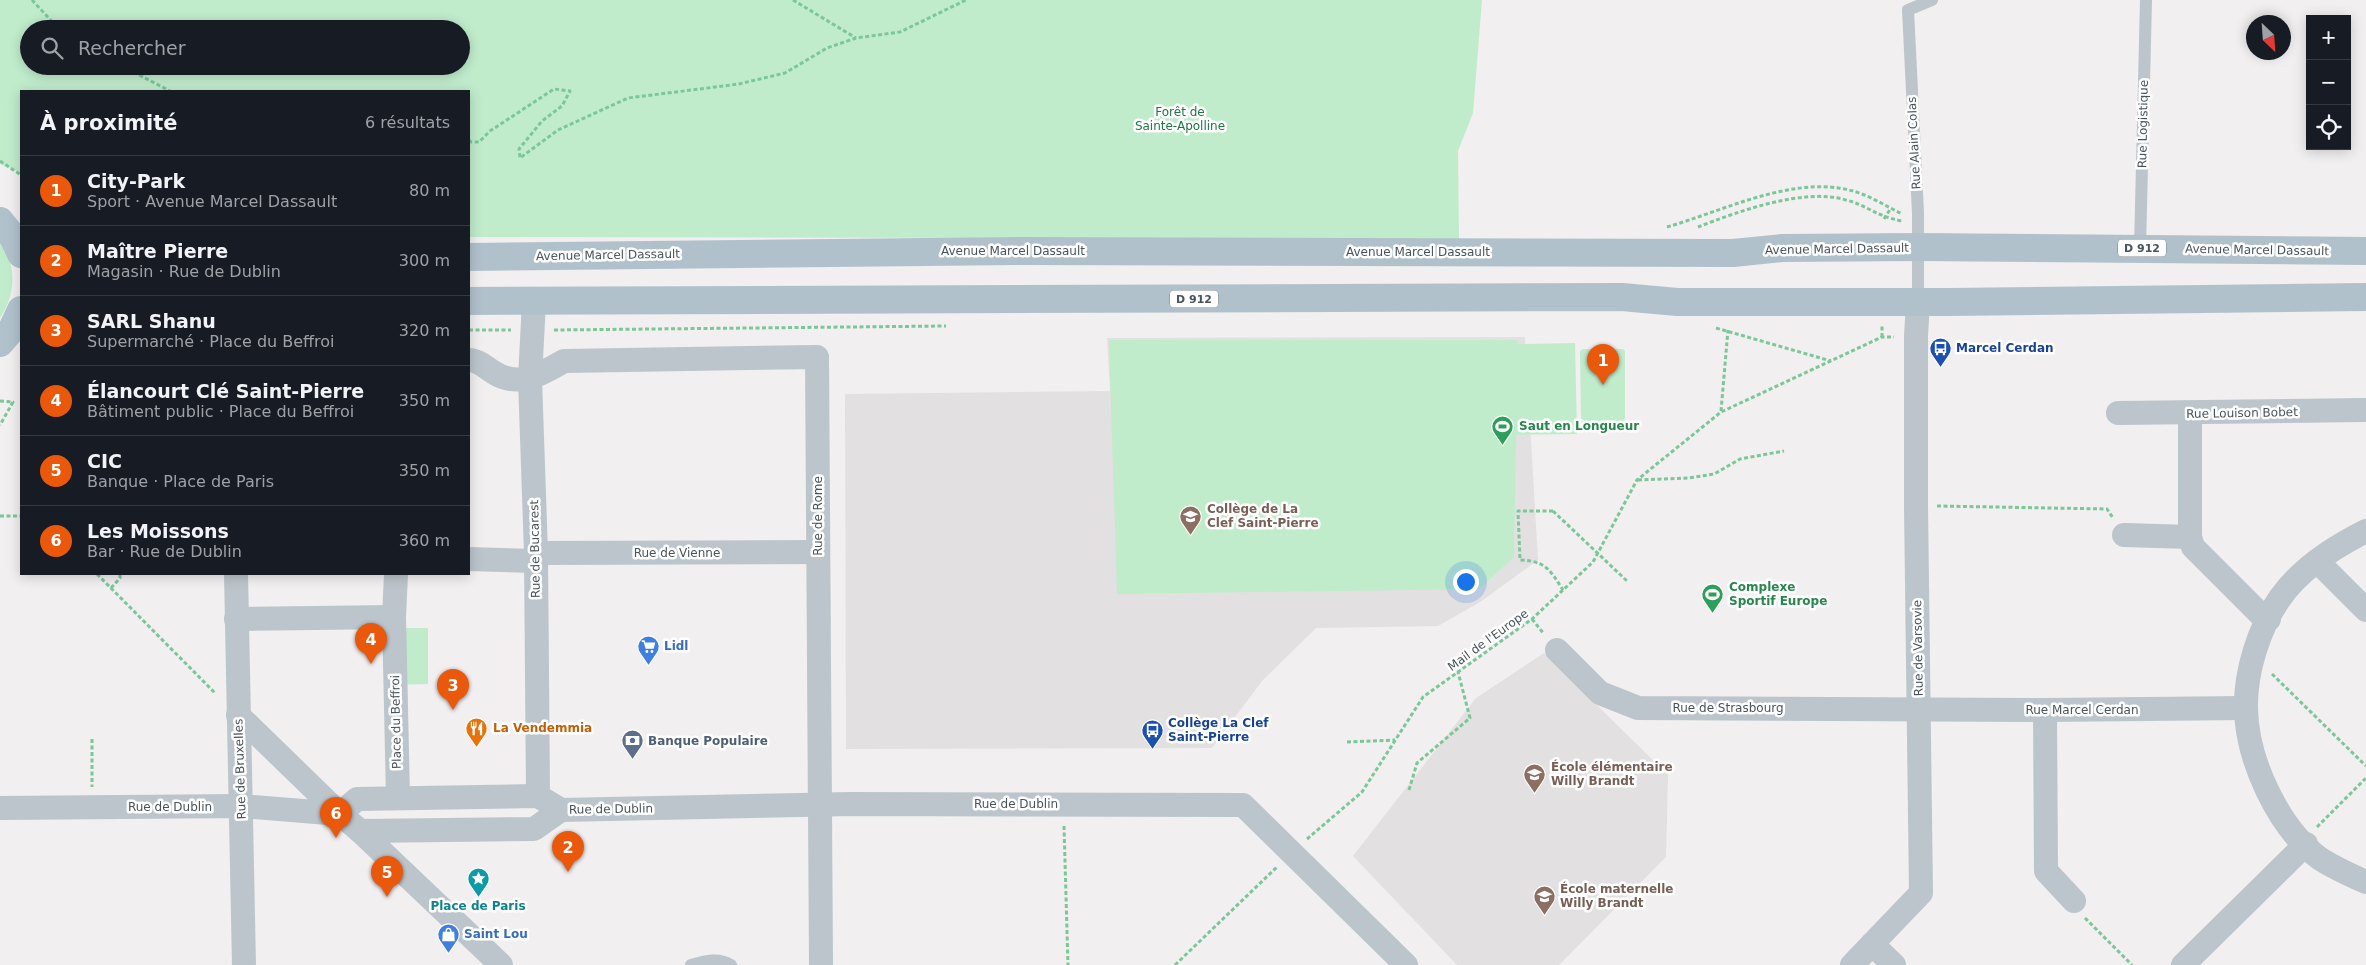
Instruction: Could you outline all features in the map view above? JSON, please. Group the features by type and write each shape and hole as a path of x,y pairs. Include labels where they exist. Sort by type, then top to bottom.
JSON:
{"main road":[{"name":"Avenue Marcel Dassault","path":"470,257 1025,251 1733,253 1782,248 1918,247 2366,251"},
{"name":"D 912","path":"470,301 1622,297 1677,302 1918,302 2366,297"}],"street":[{"name":"Rue de Bucarest","path":"534,301 534,331 530,379 536,557 538,796"},
{"name":"Rue de Varsovie","path":"1852,965 1921,893 1916,506 1916,336 1918,302"},
{"name":"Rue de Rome","path":"530,379 564,361 817,357 818,804 821,965"},
{"path":"470,360 474,360 501,378 530,379"},
{"name":"Rue Louison Bobet","path":"2118,413 2190,414 2366,410"},
{"path":"2190,414 2190,537 2193,547 2262,616 2268,619"},
{"path":"2366,531 2340,544 2317,561 2293,582 2280,598 2268,619 2253,656 2246,708 2249,734 2268,792 2284,820 2306,844 2327,862 2366,882"},
{"path":"2124,535 2190,537"},
{"name":"Rue de Vienne","path":"536,557 818,552"},
{"path":"470,560 536,557"},
{"path":"2317,561 2366,610"},
{"name":"Rue de Bruxelles","path":"236,575 244,965"},
{"name":"Place du Beffroi","path":"396,575 394,617 398,798"},
{"path":"236,620 394,617"},
{"name":"Rue de Strasbourg","path":"1557,650 1600,693 1638,708 1919,708"},
{"name":"Rue Marcel Cerdan","path":"1919,708 2045,710 2246,708"},
{"path":"2045,710 2046,871 2074,901"},
{"path":"238,715 501,965"},
{"path":"340,814 357,798 538,796"},
{"name":"Rue de Dublin","path":"538,796 561,810 818,804 1244,805 1406,965"},
{"name":"Rue de Dublin","path":"0,808 241,806 340,814"},
{"name":"Rue de Dublin","path":"360,830 534,829 561,810"},
{"path":"2183,965 2306,844"},
{"path":"1872,944 1894,965"}],"lane":[{"name":"Rue Alain Colas","path":"1918,302 1918,247 1908,10 1932,0"},
{"name":"Rue Logistique","path":"2140,248 2146,0"},
{"path":"691,965 705,961 723,960 731,965"}],"path":[{"path":"32,0 51,20"},
{"path":"792,0 856,38"},
{"path":"470,141 479,142 490,131 554,90 570,91 562,106 542,121 519,149 520,158 558,130 628,98 739,84 785,73 827,48 856,38 900,32 966,0"},
{"path":"139,75 168,90"},
{"path":"0,161 20,174"},
{"path":"470,330 534,331 952,326"},
{"path":"1709,327 1728,330 1831,361"},
{"path":"1721,412 1728,330"},
{"name":"Mail de l'Europe","path":"1175,965 1292,852 1362,792 1423,697 1532,619 1593,562 1638,480 1721,412 1882,337 1902,337"},
{"path":"0,401 14,402 0,425"},
{"path":"1638,480 1689,478 1714,474 1740,459 1784,450"},
{"path":"1916,506 2107,508 2124,535"},
{"path":"1563,590 1549,568 1541,563 1520,560 1518,511 1553,510 1627,581"},
{"path":"0,516 20,516"},
{"path":"98,575 238,715"},
{"path":"112,588 120,578 120,575"},
{"path":"2253,656 2366,766"},
{"path":"1409,790 1417,763 1470,718 1458,672"},
{"path":"92,739 92,808"},
{"path":"1347,742 1395,740"},
{"path":"2306,844 2313,832 2366,778"},
{"path":"1063,804 1068,965"},
{"path":"2074,901 2081,914 2132,965"}],"shaded area":[{"name":"Collège de La Clef Saint-Pierre","path":"1525,337 1538,560 1480,602 1438,626 1316,628 1262,681 1212,748 846,749 845,394 1110,391 1107,338"},
{"name":"École élémentaire Willy Brandt","path":"1544,653 1668,775 1666,857 1559,965 1457,965 1353,856 1476,698"}],"green space":[{"name":"Forêt de Sainte-Apolline","path":"0,0 1482,0 1473,113 1458,151 1459,239 470,237 470,90 20,90 20,173 0,164"},
{"path":"0,236 9,257 12,288 6,308 0,318"},
{"path":"1109,340 1517,340 1517,344 1575,343 1577,434 1516,435 1514,557 1479,589 1117,594"},
{"path":"1583,349 1623,349 1625,351 1625,418 1623,421 1585,421 1581,418 1580,351"},
{"path":"389,628 428,628 428,684 390,685"}],"place":[{"name":"Marcel Cerdan","path":"1940,367"},
{"name":"City-Park","path":"1603,385"},
{"name":"Saut en Longueur","path":"1503,445"},
{"name":"Collège de La Clef Saint-Pierre","path":"1191,535"},
{"name":"Complexe Sportif Europe","path":"1713,613"},
{"name":"Élancourt Clé Saint-Pierre","path":"371,664"},
{"name":"Lidl","path":"648,665"},
{"name":"SARL Shanu","path":"453,710"},
{"name":"La Vendemmia","path":"477,747"},
{"name":"Collège La Clef Saint-Pierre","path":"1152,749"},
{"name":"Banque Populaire","path":"632,760"},
{"name":"École élémentaire Willy Brandt","path":"1535,793"},
{"name":"Les Moissons","path":"336,838"},
{"name":"Maître Pierre","path":"568,872"},
{"name":"CIC","path":"387,897"},
{"name":"Place de Paris","path":"478,898"},
{"name":"École maternelle Willy Brandt","path":"1544,915"},
{"name":"Saint Lou","path":"448,953"}]}
